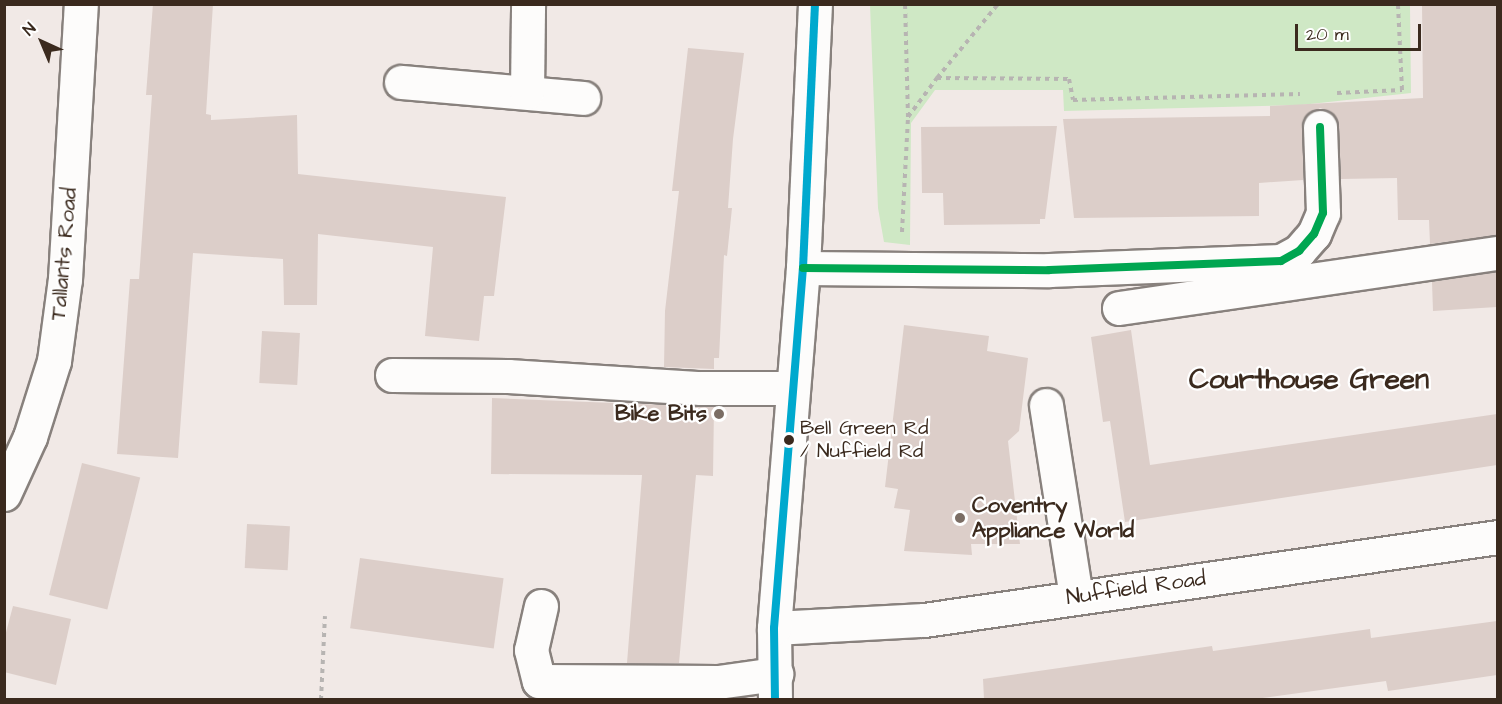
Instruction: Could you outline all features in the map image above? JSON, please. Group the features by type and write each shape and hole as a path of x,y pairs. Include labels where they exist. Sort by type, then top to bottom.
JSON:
{"street":[{"name":"Tallants Road","path":"4,494 30,437 54,361 65,279 81,4"},
{"path":"527,92 528,4"},
{"path":"541,606 531,650 539,681 718,682 773,691 774,628 803,268 815,4"},
{"path":"401,82 583,98"},
{"path":"803,268 1049,270 1281,261 1299,251 1314,234 1323,213 1320,127"},
{"path":"1119,308 1497,253"},
{"path":"392,375 508,376 701,388 793,388"},
{"path":"1046,405 1076,597"},
{"name":"Nuffield Road","path":"774,628 924,620 1497,537"}],"path":[{"path":"900,268 908,117 905,4"},
{"path":"908,117 998,4"},
{"path":"1333,93 1402,90 1398,4"},
{"path":"937,78 1070,79 1073,100 1310,94"},
{"path":"321,699 325,616"}],"green space":[{"path":"870,5 1410,5 1411,93 1301,105 1064,111 1063,90 935,90 911,123 910,245 884,242 878,208"}],"building":[{"path":"153,4 213,4 206,114 211,115 211,120 297,115 298,174 506,197 494,296 484,296 479,341 425,336 433,247 318,234 317,305 284,305 283,259 193,253 178,458 117,454 130,279 139,279 152,95 146,95"},
{"path":"1422,4 1497,4 1497,235 1430,244 1429,220 1398,220 1397,178 1341,179 1339,126 1329,111 1320,108 1303,119 1303,180 1259,183 1259,216 1074,218 1063,119 1270,116 1270,106 1423,98"},
{"path":"688,48 744,53 733,139 728,208 732,208 727,256 724,255 719,358 714,358 714,369 664,367 665,311 679,191 672,191"},
{"path":"1057,126 1045,219 1040,219 1040,224 944,225 943,193 922,193 921,127"},
{"path":"1497,272 1497,307 1433,311 1432,282"},
{"path":"904,325 989,336 987,351 1028,358 1019,431 1008,441 1020,544 971,544 972,555 904,551 910,510 894,508 898,489 885,487"},
{"path":"1131,330 1150,465 1497,414 1497,465 1125,522 1110,421 1103,422 1091,337"},
{"path":"262,331 300,333 297,385 259,383"},
{"path":"492,398 714,407 713,476 696,475 679,663 627,663 642,475 491,474"},
{"path":"82,463 140,478 107,609 49,595"},
{"path":"247,524 290,526 288,570 245,568"},
{"path":"360,558 504,578 494,648 350,628"},
{"path":"13,606 71,619 56,685 4,672 4,640"},
{"path":"1497,621 1497,675 1388,691 1386,681 1255,699 984,699 983,679 1212,646 1213,651 1370,629 1371,638"}],"transit line":[{"path":"775,700 774,628 803,268 815,4"},
{"path":"803,268 1049,270 1281,261 1299,251 1314,234 1323,213 1320,127"}],"place":[{"name":"Bike Bits","path":"719,414"},
{"name":"Bell Green Rd / Nuffield Rd","path":"789,440"},
{"name":"Coventry Appliance World","path":"960,518"}],"district":[{"name":"Courthouse Green","path":"1309,380"}]}
